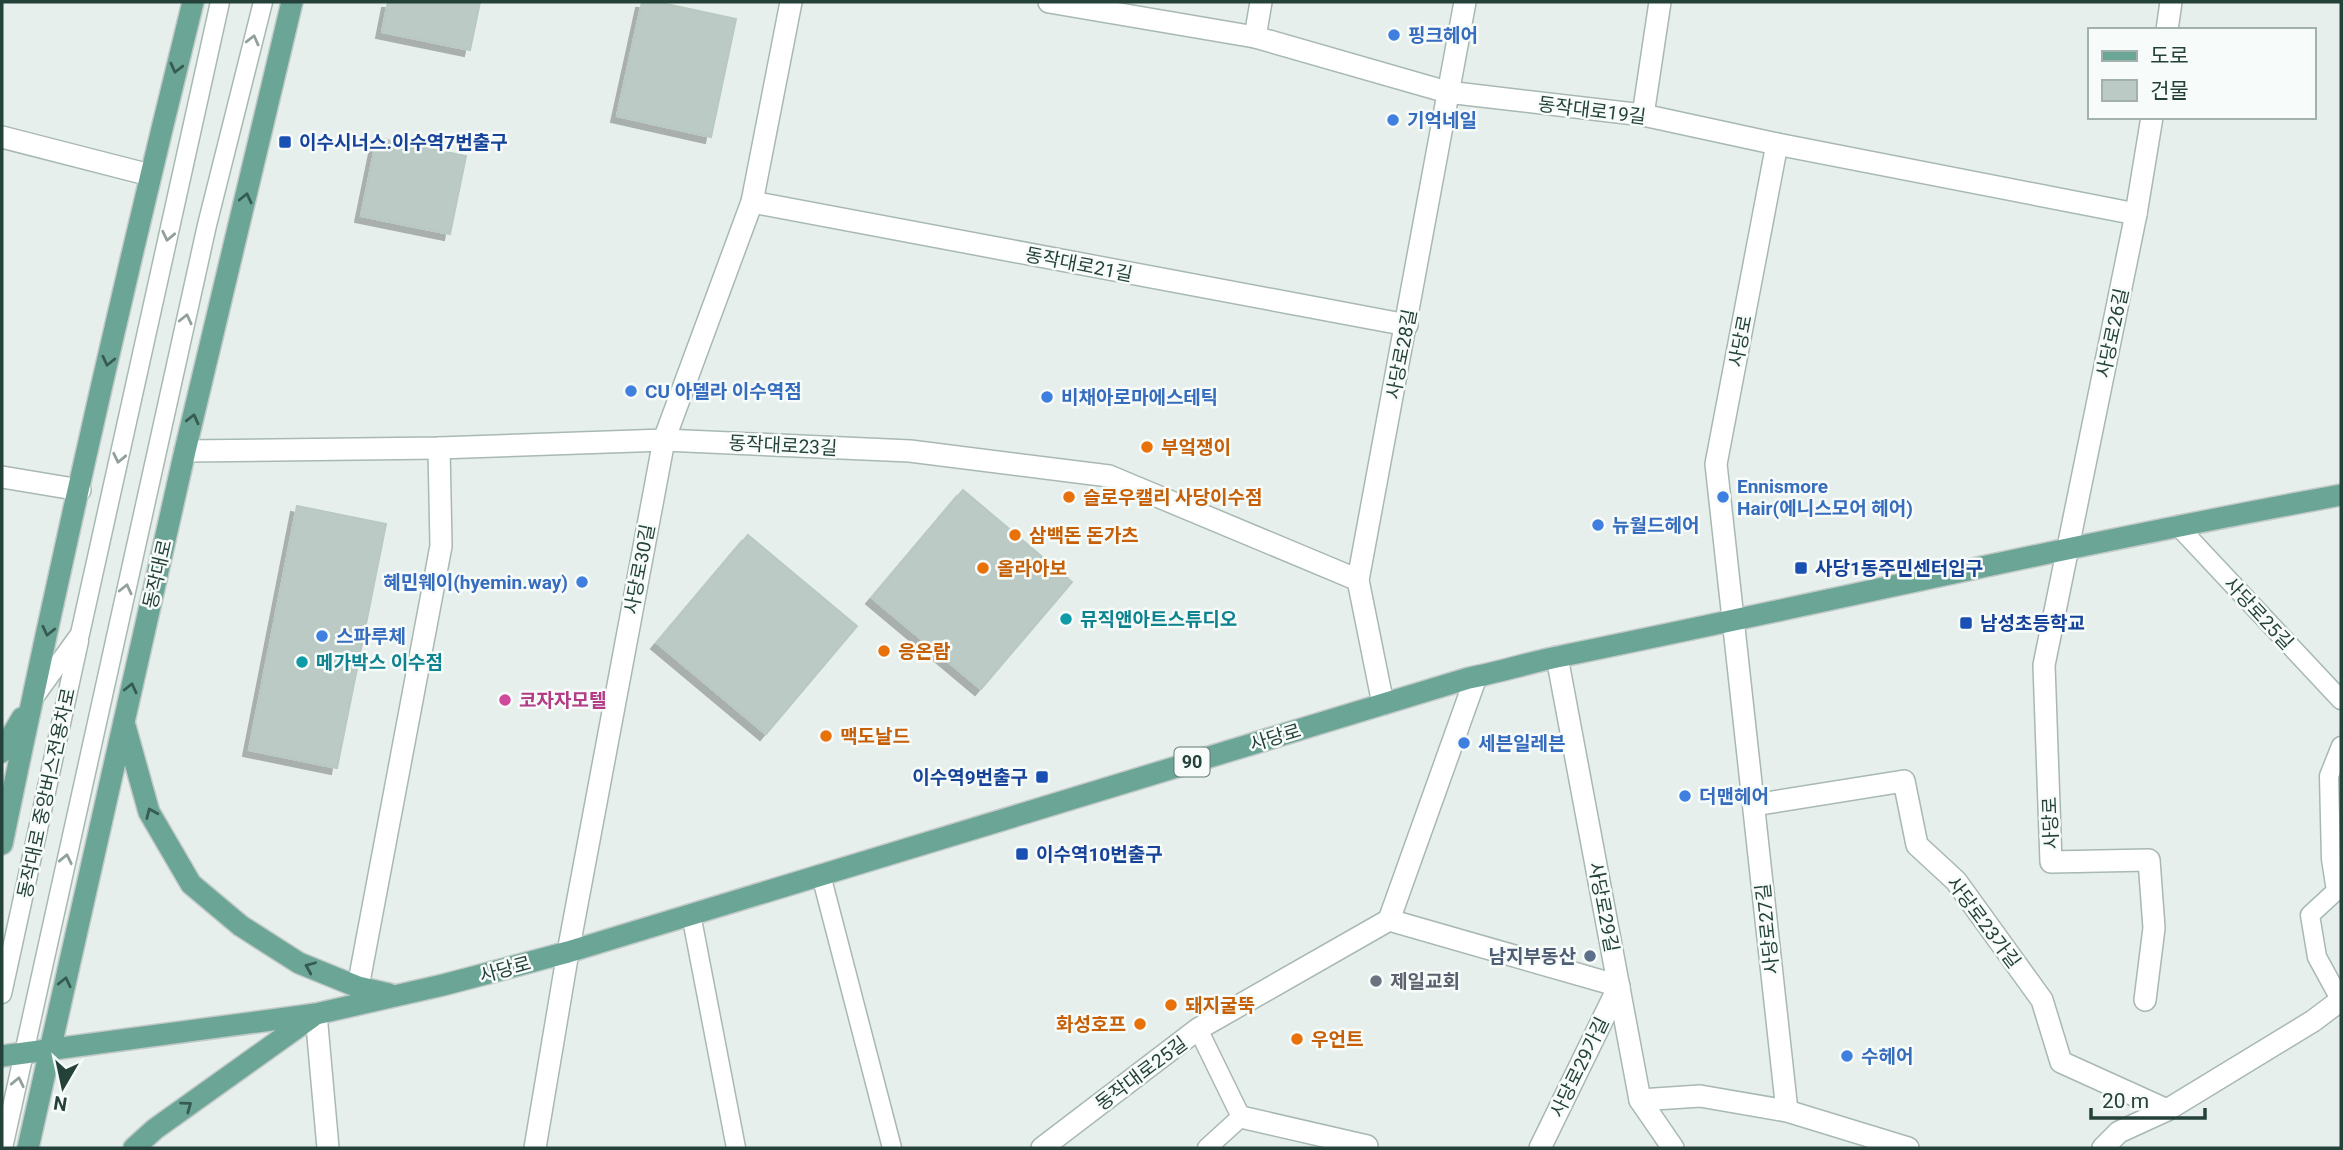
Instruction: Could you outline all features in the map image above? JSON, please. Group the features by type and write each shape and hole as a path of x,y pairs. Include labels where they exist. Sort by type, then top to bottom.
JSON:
{"main road":[{"path":"2,844 150,175 192,2"},
{"name":"동작대로","path":"28,1148 185,452 292,2"},
{"name":"사당로","path":"2,1056 316,1014 398,995 568,952 1476,677 1557,657 2177,525 2341,495"},
{"path":"2,752 32,701"},
{"path":"123,722 149,812 191,884 241,926 299,962 358,987 398,995"},
{"path":"134,1148 155,1129 316,1014"}],"street":[{"name":"사당로30길","path":"535,1148 568,952 664,440 752,202 791,2"},
{"name":"동작대로19길","path":"1049,2 1255,37 1447,92 1643,115 1777,145 2136,214"},
{"path":"1255,37 1261,2"},
{"name":"사당로28길","path":"1383,705 1358,580 1465,2"},
{"path":"1643,115 1660,2"},
{"path":"2166,28 2171,2"},
{"name":"사당로26길","path":"2067,549 2136,214 2152,119"},
{"path":"2,137 150,175"},
{"name":"사당로","path":"1734,621 1716,464 1777,145"},
{"name":"동작대로21길","path":"752,202 1406,325"},
{"name":"동작대로23길","path":"185,452 439,448 664,440 910,451 1110,476 1358,580"},
{"path":"358,987 441,546 439,448"},
{"path":"2,477 80,490"},
{"name":"사당로","path":"2067,549 2044,665 2051,862 2149,860 2154,928 2145,1000"},
{"name":"사당로27길","path":"1734,621 1787,1111"},
{"name":"사당로29길","path":"1557,657 1640,1100 1673,1148"},
{"path":"1476,677 1389,920 1619,986"},
{"name":"사당로23가길","path":"1754,805 1904,781 1917,845 1956,881 2042,1000 2062,1062 2167,1110"},
{"name":"동작대로25길","path":"1042,1148 1198,1030 1389,920"},
{"name":"사당로29가길","path":"1540,1148 1619,986"},
{"path":"2103,1148 2119,1132 2167,1110 2341,1001"},
{"path":"316,1014 328,1148"},
{"path":"1640,1100 1700,1096 1787,1111 1908,1148"},
{"path":"1241,1117 1367,1146"}],"lane":[{"name":"동작대로 중앙버스전용차로","path":"2,994 220,2"},
{"path":"3,1148 207,225 263,2"},
{"name":"사당로25길","path":"2177,525 2341,700"},
{"path":"32,701 80,634"},
{"path":"2341,746 2329,776 2331,859 2336,891 2309,915 2317,957 2341,1001"},
{"path":"821,875 892,1148"},
{"path":"691,914 736,1148"},
{"path":"1198,1030 1241,1117 1207,1148"}],"building":[{"path":"388,2 480,2 470,50 382,32"},
{"path":"642,2 657,2 736,19 711,137 617,116"},
{"path":"377,138 466,156 450,234 361,216"},
{"path":"963,490 1072,582 981,689 872,598"},
{"path":"297,506 386,524 337,768 249,750"},
{"path":"748,535 857,626 766,734 657,643"}],"place":[{"name":"핑크헤어","path":"1394,35"},
{"name":"기억네일","path":"1393,120"},
{"name":"이수시너스.이수역7번출구","path":"285,142"},
{"name":"CU 아델라 이수역점","path":"631,391"},
{"name":"비채아로마에스테틱","path":"1047,397"},
{"name":"부엌쟁이","path":"1147,447"},
{"name":"슬로우캘리 사당이수점","path":"1069,497"},
{"name":"Ennismore Hair(에니스모어 헤어)","path":"1723,497"},
{"name":"뉴월드헤어","path":"1598,525"},
{"name":"삼백돈 돈가츠","path":"1015,535"},
{"name":"올라아보","path":"983,568"},
{"name":"사당1동주민센터입구","path":"1801,568"},
{"name":"혜민웨이(hyemin.way)","path":"582,582"},
{"name":"뮤직앤아트스튜디오","path":"1066,619"},
{"name":"남성초등학교","path":"1966,623"},
{"name":"스파루체","path":"322,636"},
{"name":"응온람","path":"884,651"},
{"name":"메가박스 이수점","path":"302,662"},
{"name":"코자자모텔","path":"505,700"},
{"name":"맥도날드","path":"826,736"},
{"name":"세븐일레븐","path":"1464,743"},
{"name":"이수역9번출구","path":"1042,777"},
{"name":"더맨헤어","path":"1685,796"},
{"name":"이수역10번출구","path":"1022,854"},
{"name":"남지부동산","path":"1590,956"},
{"name":"제일교회","path":"1376,981"},
{"name":"돼지굴뚝","path":"1171,1005"},
{"name":"화성호프","path":"1140,1024"},
{"name":"우언트","path":"1297,1039"},
{"name":"수헤어","path":"1847,1056"}]}
